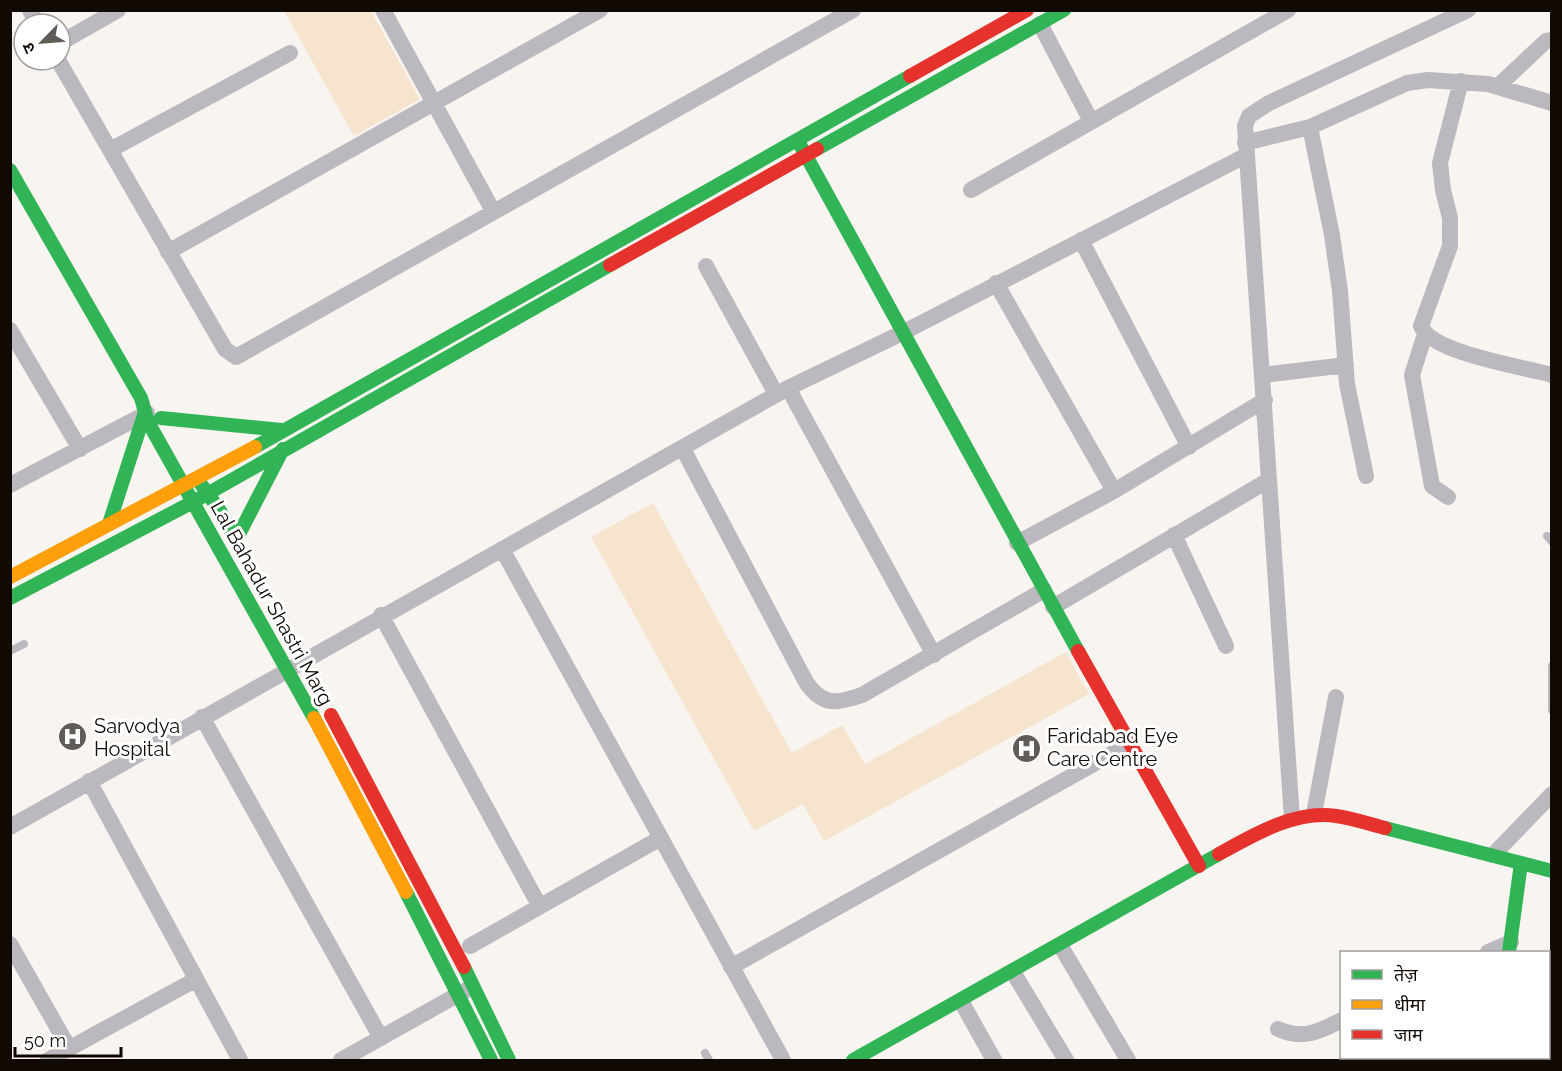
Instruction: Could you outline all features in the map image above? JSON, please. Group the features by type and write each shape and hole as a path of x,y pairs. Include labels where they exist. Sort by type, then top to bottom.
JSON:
{"street":[{"path":"72,36 118,10"},
{"path":"383,10 493,212"},
{"path":"168,252 600,10"},
{"path":"65,72 225,349 236,357 853,10"},
{"path":"10,577 197,479 1027,10"},
{"path":"10,598 208,494 283,449 1064,10"},
{"path":"971,190 1288,10"},
{"path":"1292,819 1245,126 1257,109 1468,10"},
{"path":"1040,24 1091,121"},
{"path":"1498,86 1546,41 1551,40"},
{"path":"110,150 290,53"},
{"path":"1448,497 1432,486 1412,375 1425,334 1421,321 1450,246 1450,218 1443,190 1440,163 1461,81"},
{"path":"10,826 381,615 683,449 782,391 902,333 1081,240 1245,150 1310,127 1407,83 1461,81 1498,86 1551,103"},
{"path":"897,83 906,99"},
{"path":"1310,127 1332,235 1340,291 1347,384 1366,477"},
{"path":"798,140 1017,543 1199,866"},
{"name":"Lal Bahadur Shastri Marg","path":"10,170 150,410 183,486 298,663 457,995 491,1060"},
{"path":"1081,240 1189,447"},
{"path":"604,248 613,263"},
{"path":"706,266 782,391 934,655"},
{"path":"996,283 1114,491"},
{"path":"467,326 475,341"},
{"path":"10,330 80,449"},
{"path":"1425,334 1469,354 1551,375"},
{"path":"1263,375 1346,365"},
{"path":"1017,543 1114,491 1265,400"},
{"path":"150,410 208,494 247,561"},
{"path":"109,524 150,410"},
{"path":"10,485 150,410 282,430"},
{"path":"236,540 283,449"},
{"path":"683,449 815,695 827,701 843,702 862,695 1044,590"},
{"path":"1053,608 1269,480"},
{"path":"1174,536 1226,646"},
{"path":"502,549 659,839 783,1060"},
{"path":"381,615 539,905"},
{"path":"1314,814 1336,698"},
{"path":"324,702 444,926 508,1060"},
{"path":"202,717 381,1038"},
{"path":"731,967 1131,743"},
{"path":"89,781 240,1060"},
{"path":"1493,855 1551,794"},
{"path":"853,1060 1013,972 1234,845 1292,819 1314,814 1337,816 1551,871"},
{"path":"470,946 659,839"},
{"path":"1492,951 1510,947 1521,863"},
{"path":"10,944 69,1048"},
{"path":"1060,945 1128,1060"},
{"path":"1013,972 1066,1060"},
{"path":"48,1060 195,980"},
{"path":"341,1060 473,987"},
{"path":"961,1001 994,1060"},
{"path":"1278,1029 1293,1036 1309,1036 1340,1020"}],"lane":[{"path":"10,651 24,644"},
{"path":"1551,666 1551,710"}],"shaded area":[{"path":"284,11 371,11 420,99 354,136"},
{"path":"653,503 792,753 842,725 865,764 1066,652 1089,694 824,841 803,804 754,831 591,537"}],"traffic: fast":[{"path":"817,149 1064,10"},
{"path":"255,447 910,76"},
{"path":"798,141 1078,651"},
{"path":"10,170 141,398 148,422 314,718"},
{"path":"10,598 193,502 610,265"},
{"path":"109,524 144,415"},
{"path":"161,418 282,430"},
{"path":"236,540 283,449"},
{"path":"198,480 220,511 238,545"},
{"path":"1385,828 1552,871"},
{"path":"853,1060 1219,854"},
{"path":"1509,951 1521,863"},
{"path":"406,892 491,1060"},
{"path":"464,967 509,1060"}],"traffic: slow":[{"path":"10,577 255,447"},
{"path":"314,718 406,892"}],"traffic: jam":[{"path":"910,76 1027,10"},
{"path":"610,265 817,149"},
{"path":"1078,651 1199,866"},
{"path":"331,715 464,967"},
{"path":"1219,854 1275,826 1305,817 1336,816 1385,828"}],"place":[{"name":"Sarvodya Hospital","path":"73,737"},
{"name":"Faridabad Eye Care Centre","path":"1026,748"}]}
